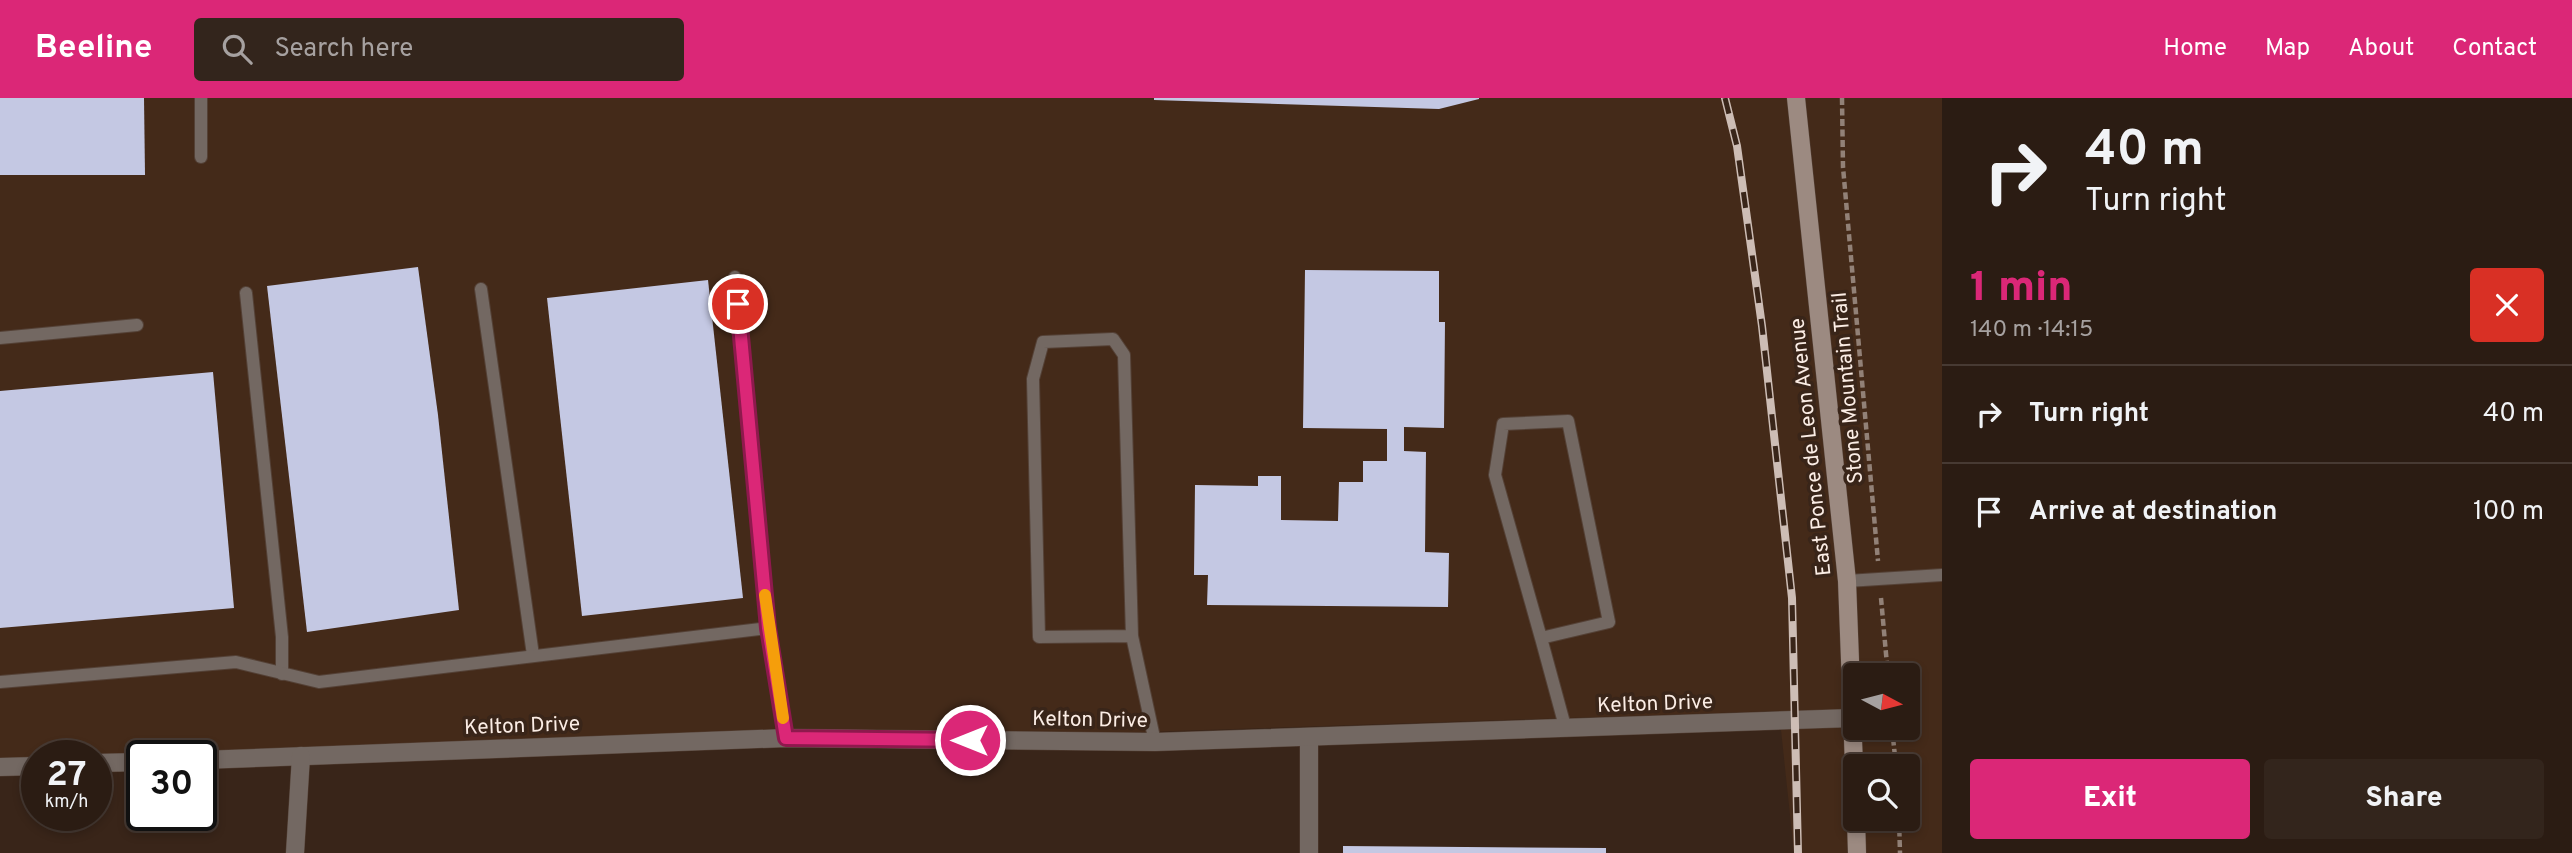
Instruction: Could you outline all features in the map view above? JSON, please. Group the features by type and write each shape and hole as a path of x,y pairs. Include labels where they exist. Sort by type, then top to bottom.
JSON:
{"main road":[{"name":"East Ponce de Leon Avenue","path":"1796,98 1847,581 1850,663"},
{"path":"1856,831 1857,853"}],"street":[{"name":"Kelton Drive","path":"217,759 786,738 1155,743 1843,718"},
{"path":"1309,737 1309,853"},
{"path":"295,853 301,756"},
{"path":"0,767 21,766"}],"lane":[{"path":"201,98 201,157"},
{"path":"735,277 768,628 786,738"},
{"path":"481,289 533,655"},
{"path":"246,293 282,637 282,674"},
{"path":"0,338 137,325"},
{"path":"1132,636 1039,637 1032,379 1043,342 1113,339 1124,355 1132,636 1155,743"},
{"path":"1541,638 1609,622 1568,421 1503,424 1495,475 1566,730"},
{"path":"1847,581 1942,575"},
{"path":"0,682 236,662 319,682 768,628"}],"path":[{"name":"Stone Mountain Trail","path":"1842,98 1843,167 1887,663"},
{"path":"1899,831 1900,853"}],"shaded area":[{"path":"0,98 1942,98 1942,853 1794,853 1779,711 217,762 217,740 126,740 126,756 112,756 112,740 21,740 21,768 0,769"}],"building":[{"path":"0,98 144,98 145,175 0,175"},
{"path":"1154,98 1479,98 1479,99 1439,109"},
{"path":"418,267 438,415 459,610 307,632 267,286"},
{"path":"1305,270 1439,271 1439,322 1445,322 1444,428 1404,427 1404,451 1426,452 1425,552 1449,553 1448,607 1207,605 1208,575 1194,575 1195,485 1258,486 1258,476 1281,476 1281,520 1338,521 1339,482 1363,482 1363,461 1387,461 1387,429 1303,428"},
{"path":"708,280 743,598 582,616 547,298"},
{"path":"213,372 234,608 0,628 0,391"},
{"path":"1343,846 1606,848 1606,853 1343,853"}],"railway":[{"path":"1725,98 1737,146 1762,326 1792,598 1798,853"}],"slow traffic":[{"path":"765,595 783,718"}],"route":[{"path":"738,304 768,628 786,738 970,740"}]}
